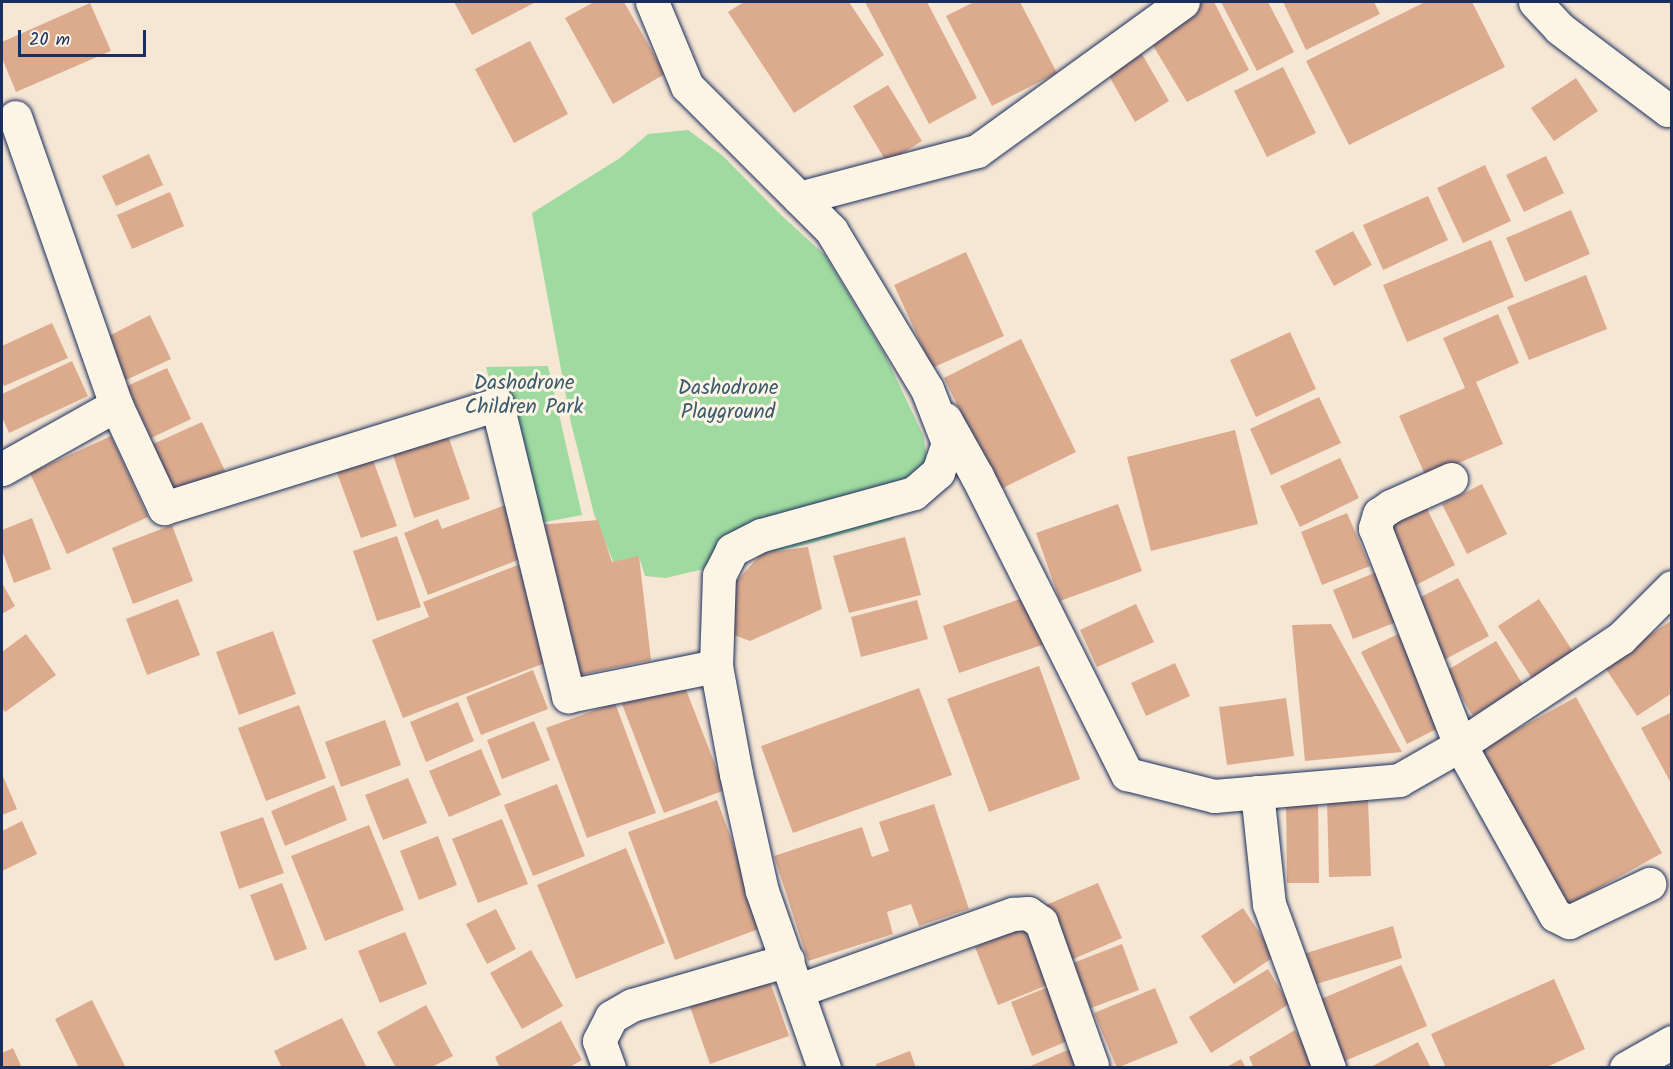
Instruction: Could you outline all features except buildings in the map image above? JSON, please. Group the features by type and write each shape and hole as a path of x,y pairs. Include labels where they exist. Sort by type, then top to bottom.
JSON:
{"street":[{"path":"652,2 687,86 831,230 977,476 1127,774 1214,796 1399,780 1460,745 1621,638 1671,587"},
{"path":"799,198 977,151 1183,2"},
{"path":"1535,2 1559,28 1668,110 1671,109"},
{"path":"15,117 116,405 164,508 496,404 568,696 716,666"},
{"path":"824,1068 794,975 762,891 736,774 716,666 719,574 732,550 761,535 914,493 938,472 948,443 927,389"},
{"path":"2,469 116,405"},
{"path":"1451,479 1391,506 1379,514 1375,528 1460,745 1555,915 1569,922 1649,884"},
{"path":"1257,792 1269,904 1329,1068"},
{"path":"609,1068 598,1041 611,1017 632,1005 794,975 1013,914 1028,913 1041,922 1092,1065"},
{"path":"1626,1068 1670,1047"}],"green space":[{"name":"Dashodrone Playground","path":"688,130 723,156 781,215 825,255 885,355 924,437 928,472 919,492 892,520 812,543 666,578 645,576 639,557 619,576 594,514 571,423 532,213 620,158 648,134"},
{"name":"Dashodrone Children Park","path":"548,366 582,515 529,525 486,367"}]}
